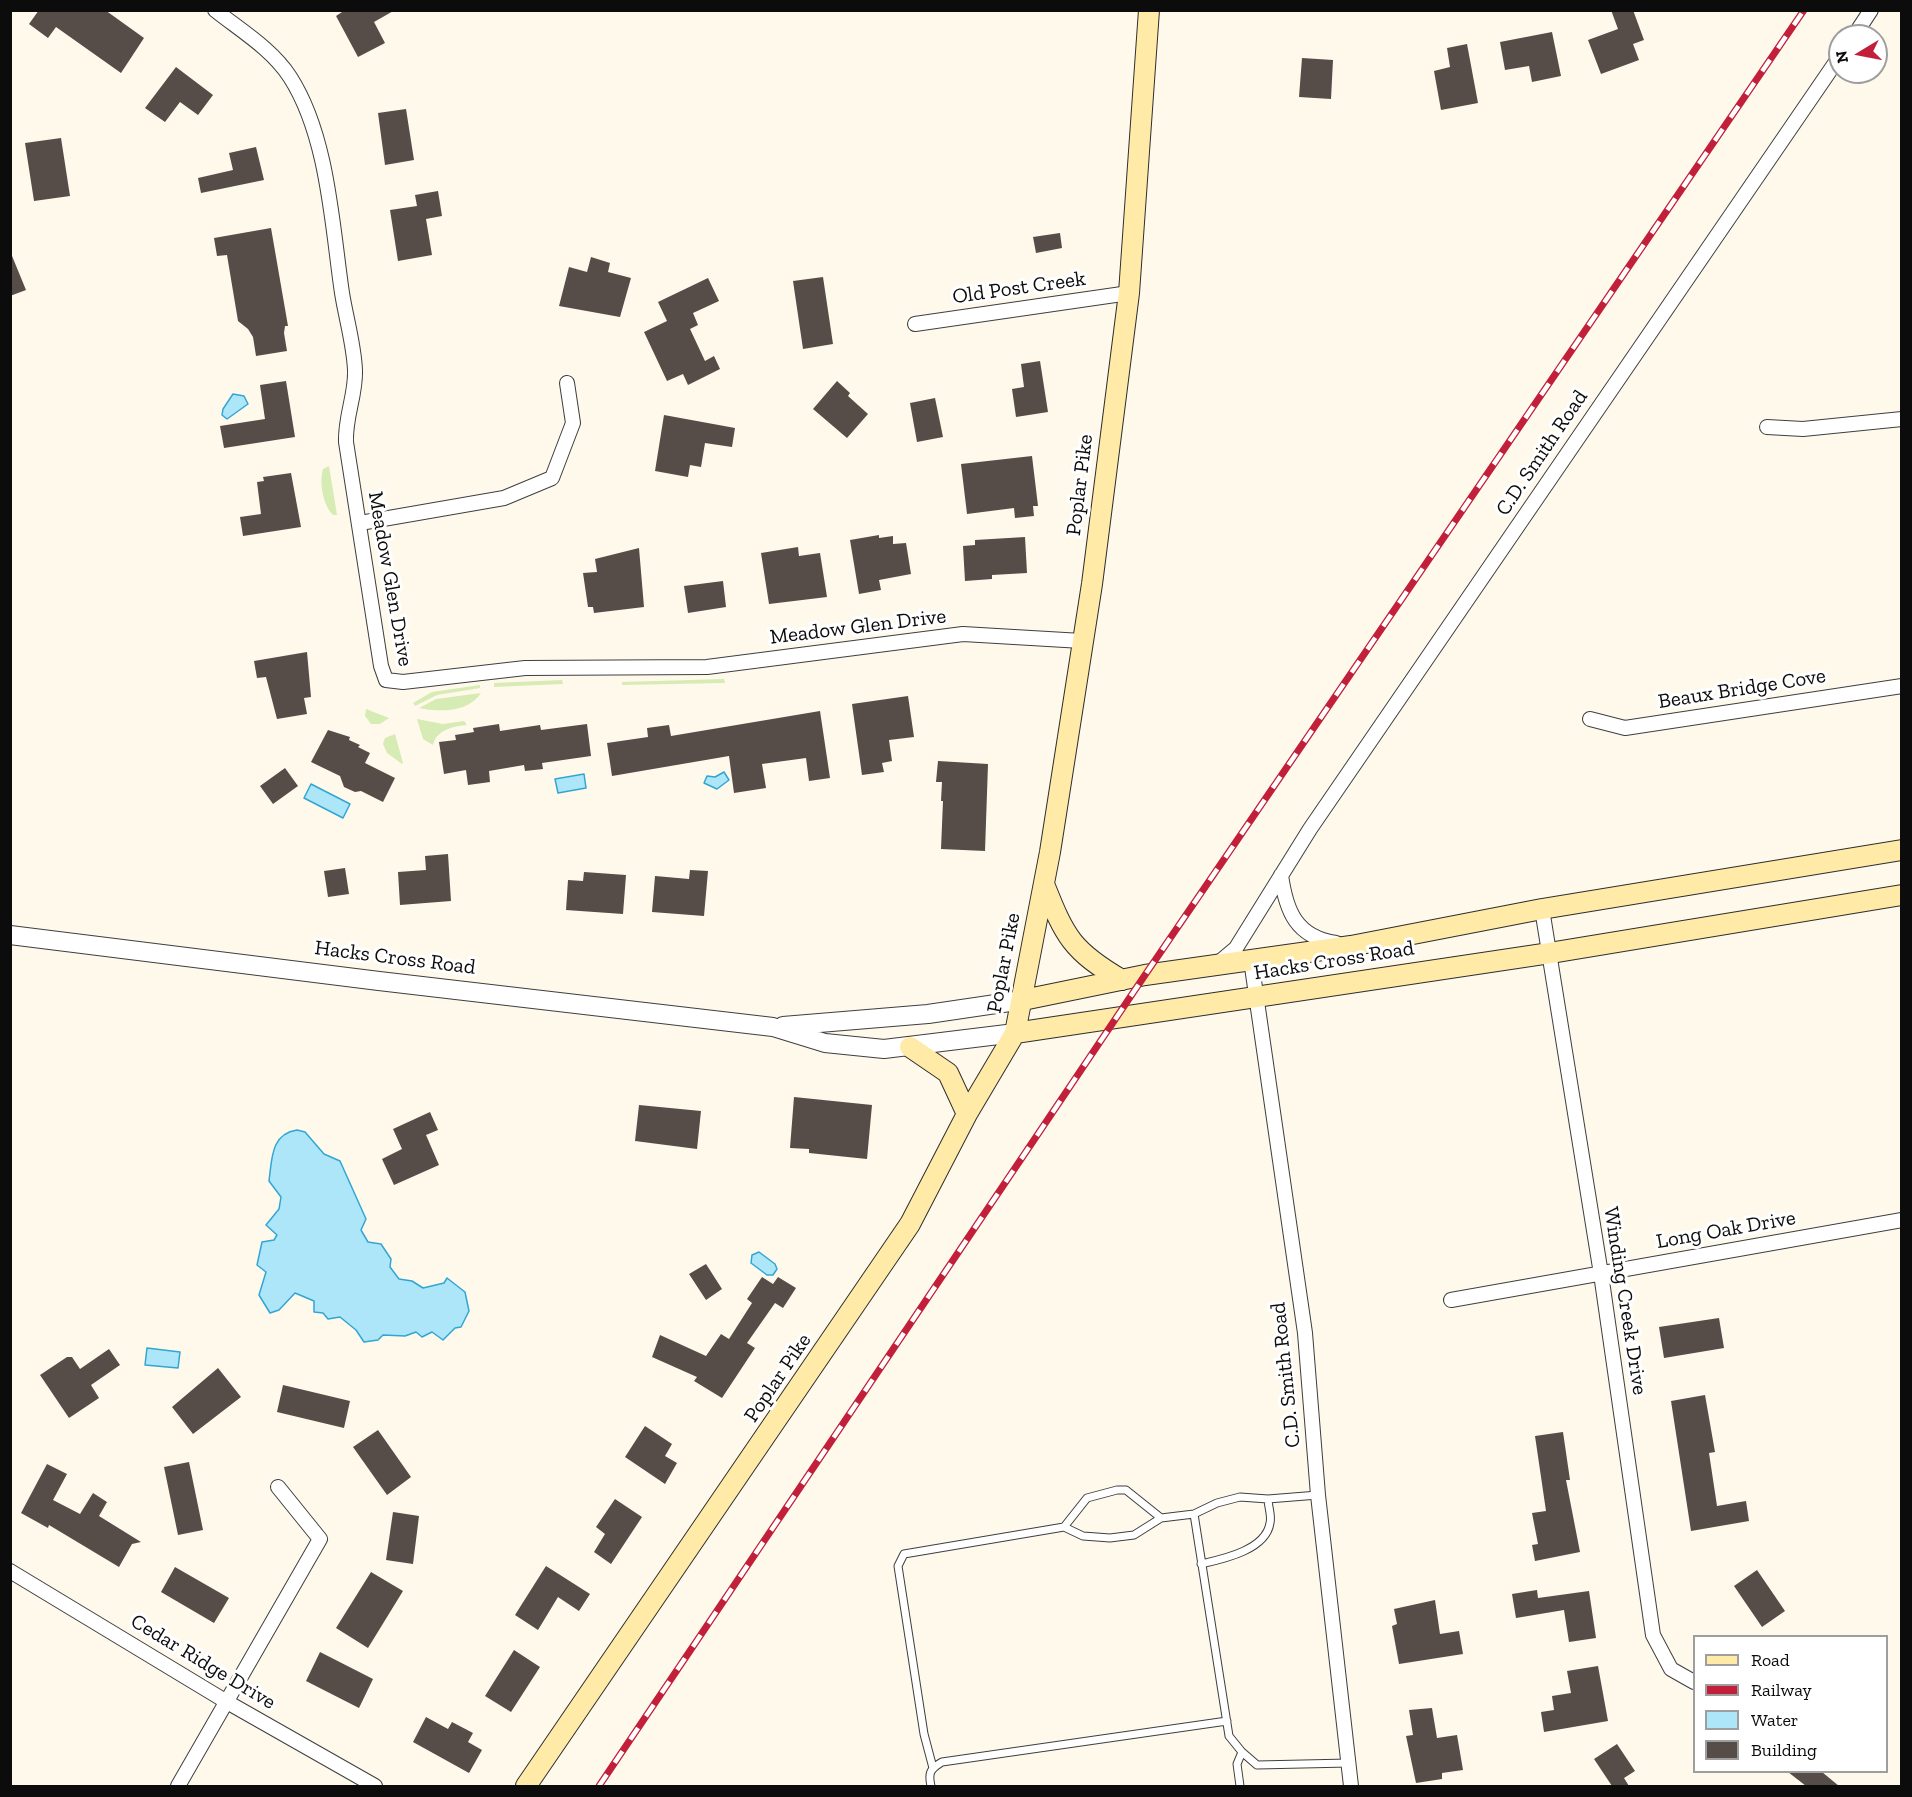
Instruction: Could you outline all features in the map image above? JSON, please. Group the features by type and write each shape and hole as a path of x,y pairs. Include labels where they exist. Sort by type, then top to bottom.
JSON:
{"main road":[{"name":"Poplar Pike","path":"526,1786 910,1224 967,1114 1016,1033 1044,884 1092,584 1129,293 1149,10"},
{"name":"Hacks Cross Road","path":"1023,1000 1122,980 1351,946 1542,909 1902,850"},
{"path":"1044,884 1061,928 1074,947 1094,964 1122,980"},
{"name":"Hacks Cross Road","path":"1016,1033 1550,953 1902,895"},
{"path":"910,1047 948,1073 967,1114"}],"street":[{"name":"Meadow Glen Drive","path":"214,10 263,47 289,75 306,107 316,138 327,189 355,370 346,430 383,674 386,680 393,682 525,668 707,667 963,634 1082,641"},
{"path":"1862,24 1871,10"},
{"name":"C.D. Smith Road","path":"1214,966 1236,948 1281,875 1828,74"},
{"name":"Old Post Creek","path":"915,324 1129,293"},
{"path":"360,523 504,498 552,478 573,423 567,383"},
{"path":"1767,427 1803,429 1902,420"},
{"name":"Beaux Bridge Cove","path":"1590,719 1625,728 1902,686"},
{"path":"1281,875 1291,915 1303,928 1317,940 1351,946"},
{"name":"Winding Creek Drive","path":"1542,909 1601,1274 1653,1635 1671,1669 1693,1681"},
{"name":"Hacks Cross Road","path":"10,935 390,983 773,1027 825,1043 884,1049 1016,1033"},
{"name":"C.D. Smith Road","path":"1251,960 1305,1333 1318,1495 1351,1786"},
{"name":"Hacks Cross Road","path":"773,1027 928,1014 1023,1000"},
{"name":"Long Oak Drive","path":"1451,1300 1902,1220"},
{"path":"178,1786 320,1539 278,1487"},
{"name":"Cedar Ridge Drive","path":"10,1571 227,1702 375,1786"}],"lane":[{"path":"1064,1527 1087,1498 1117,1490 1126,1491 1161,1518"},
{"path":"933,1768 924,1734 898,1566 903,1554 1064,1527 1083,1536 1110,1538 1134,1535 1161,1518 1194,1514 1217,1503 1240,1497 1268,1499 1318,1495"},
{"path":"1201,1564 1228,1558 1259,1542 1270,1524 1268,1499"},
{"path":"1194,1514 1229,1736 1257,1765 1349,1763"},
{"path":"931,1786 929,1775 933,1768 942,1762 1227,1721"},
{"path":"1240,1786 1237,1764 1242,1752"}],"green space":[{"path":"329,466 337,515 333,515 327,506 321,481 323,469"},
{"path":"724,679 725,683 622,685 622,682"},
{"path":"562,680 563,684 494,687 494,683"},
{"path":"480,685 480,688 437,695 415,706 413,703 432,692"},
{"path":"481,693 469,704 453,710 419,708 436,699"},
{"path":"366,709 389,718 380,724 371,724 365,716"},
{"path":"417,719 443,724 464,721 467,725 442,732 433,745 423,739"},
{"path":"395,734 402,764 387,753 383,744 385,738"}],"water":[{"path":"233,394 244,396 248,404 227,419 222,415 223,409"},
{"path":"724,772 729,780 717,789 704,783 707,776 715,777"},
{"path":"584,774 586,788 558,793 555,779"},
{"path":"311,784 350,804 343,818 304,798"},
{"path":"297,1130 305,1132 324,1154 340,1161 366,1219 361,1230 368,1242 381,1244 391,1259 390,1267 399,1279 412,1281 423,1288 444,1283 447,1278 465,1292 469,1311 461,1327 455,1328 443,1340 432,1332 422,1337 416,1332 405,1336 383,1335 378,1340 364,1342 356,1330 340,1317 328,1319 323,1313 314,1312 314,1301 295,1293 279,1310 270,1313 259,1295 266,1272 257,1265 262,1242 274,1240 277,1235 266,1225 279,1209 281,1197 269,1181 271,1164 274,1148 282,1136"},
{"path":"759,1252 775,1264 777,1269 773,1275 767,1275 751,1263 752,1255"},
{"path":"147,1348 180,1352 178,1368 145,1365"}],"building":[{"path":"39,10 105,10 144,38 121,73 56,27 48,38 29,24"},
{"path":"345,10 395,10 374,22 385,43 358,57 336,16"},
{"path":"1611,10 1633,10 1644,40 1633,44 1639,60 1601,74 1588,40 1618,29"},
{"path":"1552,32 1561,76 1532,82 1529,66 1505,70 1500,42"},
{"path":"1467,44 1478,103 1441,110 1434,71 1450,67 1447,48"},
{"path":"1302,58 1333,60 1331,99 1299,97"},
{"path":"176,67 213,95 198,115 180,102 165,122 145,108"},
{"path":"406,109 414,160 385,165 378,113"},
{"path":"61,138 70,196 34,201 25,143"},
{"path":"256,147 264,180 201,193 198,178 233,170 229,153"},
{"path":"438,191 442,216 426,219 432,255 398,261 390,210 417,206 415,195"},
{"path":"271,228 288,326 285,326 284,333 287,351 256,356 253,337 248,329 238,321 227,255 217,256 214,238"},
{"path":"1060,233 1062,248 1036,253 1033,237"},
{"path":"10,251 26,290 10,296"},
{"path":"591,257 610,263 608,272 631,278 620,317 559,306 569,267 587,272"},
{"path":"823,277 833,344 803,349 793,281"},
{"path":"708,278 719,301 693,313 698,325 690,329 705,361 714,356 720,369 688,385 683,374 667,381 644,332 667,321 658,302"},
{"path":"1040,361 1048,412 1016,417 1012,389 1024,387 1021,364"},
{"path":"286,381 295,437 224,448 220,426 265,419 260,385"},
{"path":"837,381 850,393 848,396 868,414 847,438 813,409"},
{"path":"935,398 943,437 917,442 910,403"},
{"path":"664,415 735,428 732,447 705,443 701,467 690,465 688,477 655,471"},
{"path":"1032,456 1038,506 1033,506 1034,516 1015,518 1014,508 967,514 961,464"},
{"path":"291,473 301,527 243,536 240,517 261,514 257,482 264,481 263,477"},
{"path":"879,535 879,538 893,536 893,544 906,543 911,574 879,580 881,590 859,594 850,540"},
{"path":"1025,537 1027,573 992,575 992,579 965,581 963,546 975,545 975,540"},
{"path":"798,547 799,556 820,553 827,597 769,604 761,553"},
{"path":"639,548 644,607 594,613 593,607 588,607 583,573 597,572 595,559"},
{"path":"723,581 726,607 688,613 684,586"},
{"path":"307,652 311,697 304,698 307,714 277,719 266,677 257,678 254,661"},
{"path":"908,696 914,737 889,740 892,761 882,763 884,772 862,775 852,704"},
{"path":"820,711 830,778 809,781 806,758 762,764 766,788 734,793 729,756 612,776 607,743 648,737 647,728 669,725 671,736"},
{"path":"499,724 500,731 540,725 541,730 587,724 591,756 542,763 543,769 525,771 524,765 489,771 490,782 468,785 466,770 444,774 439,742 456,740 455,735 474,732 473,728"},
{"path":"328,730 350,737 349,740 370,753 365,763 395,778 383,802 361,791 355,792 344,787 340,776 311,762"},
{"path":"938,761 988,764 985,851 941,849 943,801 941,801 942,782 936,782"},
{"path":"285,768 298,786 273,804 260,786"},
{"path":"448,854 451,901 400,905 398,872 426,870 425,856"},
{"path":"345,868 349,894 328,897 324,871"},
{"path":"690,870 708,871 704,916 652,912 655,876 689,879"},
{"path":"584,872 626,875 623,914 566,910 568,880 583,881"},
{"path":"794,1097 872,1105 867,1159 809,1153 809,1149 790,1148"},
{"path":"639,1105 701,1111 697,1149 635,1141"},
{"path":"430,1112 438,1130 426,1135 439,1165 394,1185 382,1159 402,1149 393,1129"},
{"path":"706,1264 722,1289 706,1300 689,1274"},
{"path":"762,1277 773,1284 778,1277 796,1288 783,1308 775,1303 747,1343 755,1348 722,1398 694,1381 697,1377 652,1357 660,1335 706,1356 721,1334 729,1339 752,1303 747,1299"},
{"path":"1719,1318 1724,1348 1664,1358 1659,1327"},
{"path":"109,1349 120,1365 91,1385 99,1398 69,1418 40,1375 67,1357 72,1357 80,1369"},
{"path":"218,1368 241,1397 193,1434 172,1407"},
{"path":"283,1385 350,1401 344,1428 277,1412"},
{"path":"1705,1395 1715,1452 1709,1453 1717,1506 1746,1501 1749,1521 1691,1531 1671,1401"},
{"path":"645,1426 672,1444 665,1456 677,1463 665,1484 625,1457"},
{"path":"378,1430 411,1477 387,1495 353,1447"},
{"path":"1563,1432 1570,1480 1566,1480 1580,1552 1535,1561 1532,1545 1538,1544 1532,1513 1546,1511 1535,1436"},
{"path":"189,1462 203,1530 178,1535 164,1467"},
{"path":"47,1464 67,1474 53,1500 80,1514 93,1493 107,1502 99,1516 141,1542 132,1544 119,1567 49,1525 48,1528 21,1513"},
{"path":"615,1499 642,1517 611,1564 594,1552 605,1534 596,1527"},
{"path":"393,1512 419,1516 413,1564 386,1560"},
{"path":"546,1566 590,1594 579,1611 558,1597 538,1630 515,1615"},
{"path":"175,1567 229,1598 214,1623 161,1592"},
{"path":"1757,1570 1785,1611 1762,1627 1734,1586"},
{"path":"371,1572 403,1591 368,1648 336,1628"},
{"path":"1537,1590 1538,1598 1589,1591 1596,1638 1569,1642 1564,1610 1516,1618 1512,1594"},
{"path":"1435,1600 1440,1634 1459,1631 1463,1654 1399,1664 1392,1626 1397,1624 1394,1609"},
{"path":"514,1650 540,1667 511,1712 485,1696"},
{"path":"320,1652 373,1679 359,1708 306,1681"},
{"path":"1598,1666 1608,1721 1544,1732 1541,1712 1554,1710 1552,1696 1571,1693 1567,1671"},
{"path":"1432,1708 1437,1738 1457,1735 1463,1770 1442,1773 1442,1779 1416,1783 1406,1736 1413,1735 1409,1710"},
{"path":"426,1717 448,1729 452,1722 473,1733 468,1742 482,1750 469,1773 413,1742"},
{"path":"1617,1744 1635,1771 1624,1778 1629,1786 1612,1786 1594,1759"},
{"path":"1789,1773 1823,1773 1839,1786 1806,1786"}],"railway":[{"path":"599,1786 1145,975 1804,10"}]}
